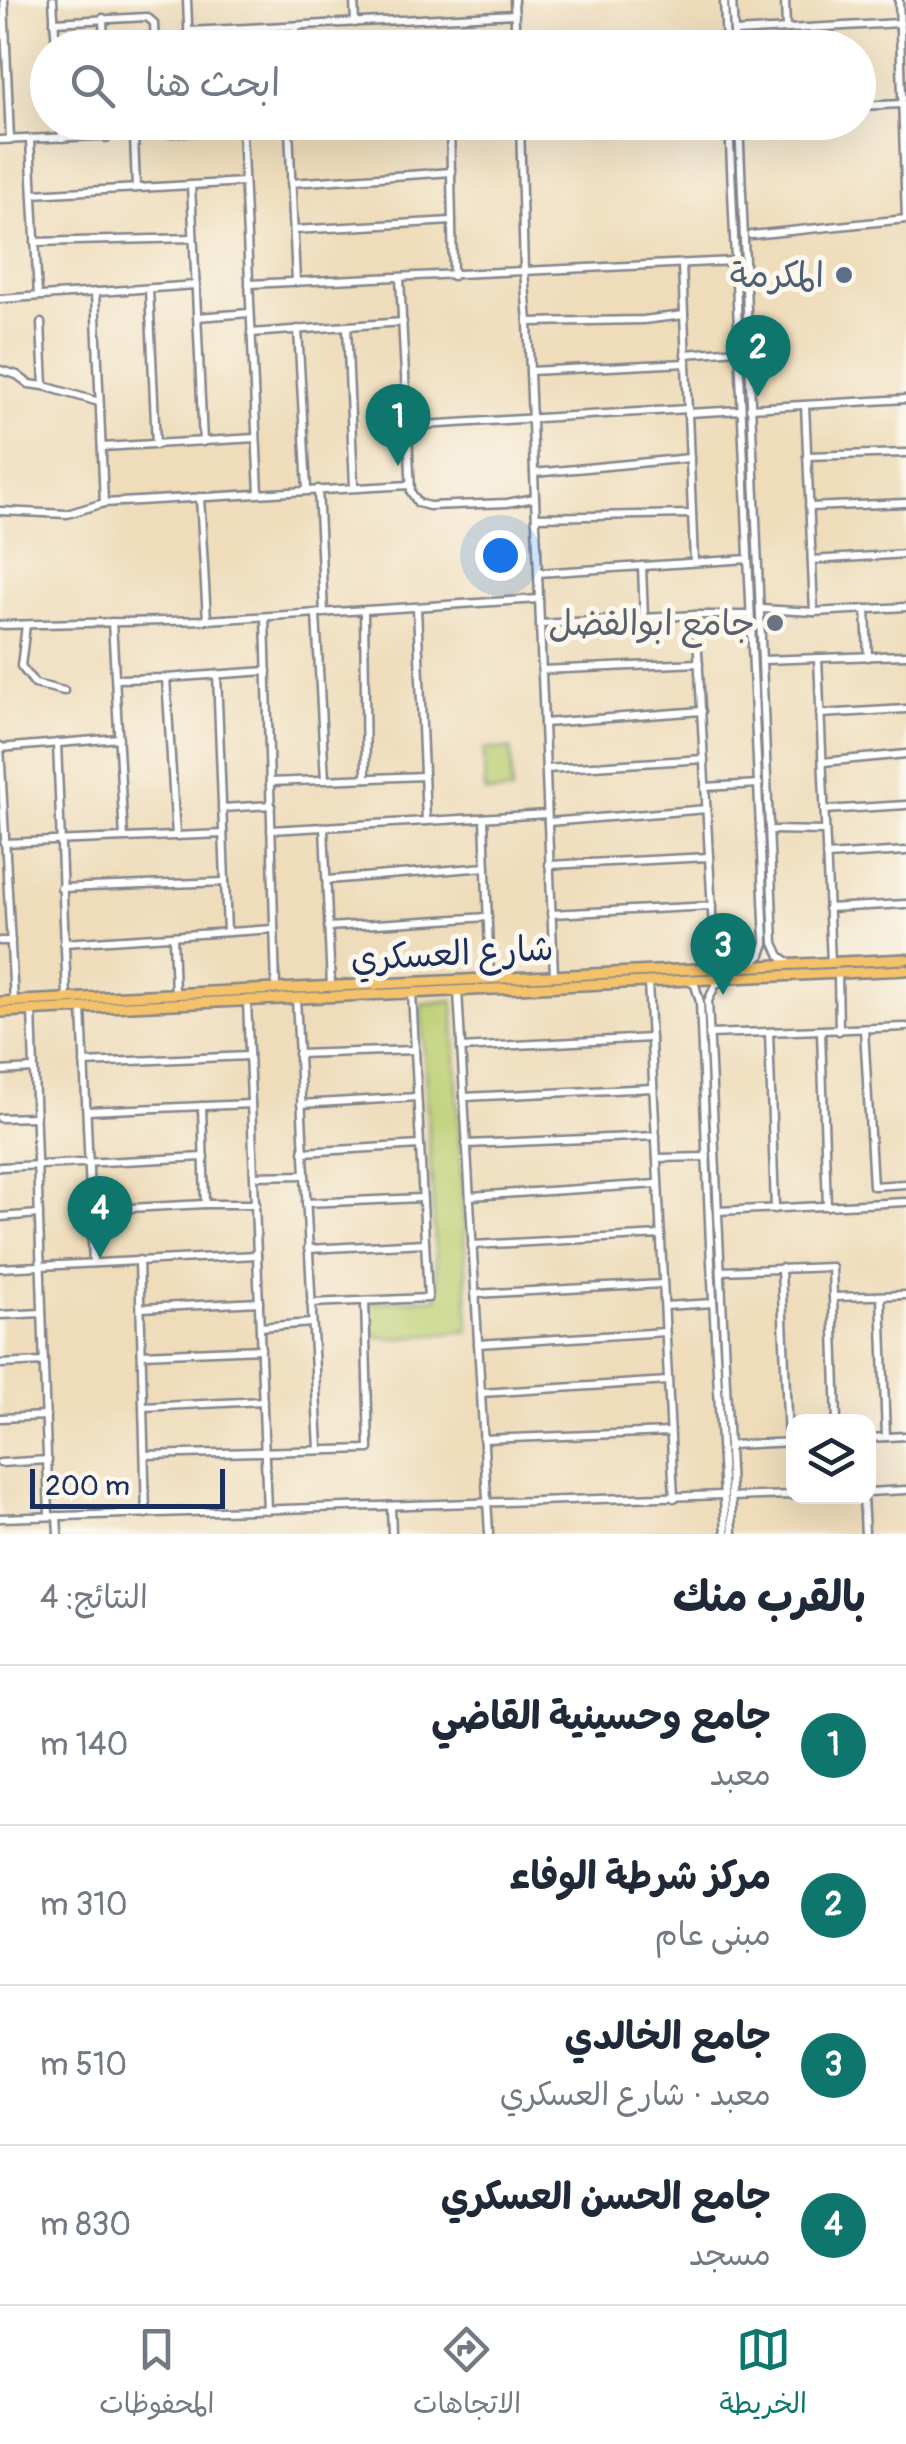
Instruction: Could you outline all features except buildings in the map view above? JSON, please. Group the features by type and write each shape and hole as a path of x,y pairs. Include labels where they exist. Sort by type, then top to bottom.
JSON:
{"main road":[{"name":"شارع العسكري","path":"206,997 246,1000 412,993 831,962 903,965"},
{"name":"شارع العسكري","path":"608,978 648,982 838,974 903,965"},
{"name":"شارع العسكري","path":"0,1012 276,989 554,976 588,979"},
{"name":"شارع العسكري","path":"0,1002 175,994 190,998"}],"street":[{"path":"4,0 10,140"},
{"path":"53,0 55,30"},
{"path":"187,0 188,30"},
{"path":"354,0 355,22"},
{"path":"514,0 515,30"},
{"path":"724,0 725,30"},
{"path":"732,0 734,30"},
{"path":"784,0 786,29"},
{"path":"751,235 906,219 899,0"},
{"path":"210,30 515,14"},
{"path":"54,22 147,17 152,20 153,30"},
{"path":"103,18 103,30"},
{"path":"769,30 900,23"},
{"path":"296,26 296,30"},
{"path":"876,105 902,104"},
{"path":"0,140 30,140 38,296"},
{"path":"134,140 136,188"},
{"path":"242,140 259,493"},
{"path":"290,140 296,282"},
{"path":"451,140 453,276"},
{"path":"520,140 554,976"},
{"path":"731,140 755,482 774,943 780,956 792,964"},
{"path":"738,140 734,261 766,943 762,955 745,967"},
{"path":"292,182 452,172"},
{"path":"33,194 244,182"},
{"path":"191,185 203,442"},
{"path":"294,230 452,222"},
{"path":"36,242 194,238"},
{"path":"249,284 734,261"},
{"path":"682,264 694,562"},
{"path":"400,278 409,485 416,500 429,506 535,498"},
{"path":"0,298 196,286"},
{"path":"149,289 156,444"},
{"path":"95,292 104,503"},
{"path":"197,317 250,313"},
{"path":"528,322 643,320 684,315"},
{"path":"252,333 403,322"},
{"path":"40,323 44,386"},
{"path":"348,326 354,486"},
{"path":"298,329 307,490"},
{"path":"685,354 738,350"},
{"path":"530,371 686,363"},
{"path":"0,370 29,384 99,402"},
{"path":"750,408 906,400"},
{"path":"805,405 814,612"},
{"path":"407,426 741,410"},
{"path":"102,447 256,438"},
{"path":"807,456 906,452"},
{"path":"534,473 690,458"},
{"path":"744,483 752,486 755,482"},
{"path":"0,511 67,514 104,503 409,485"},
{"path":"318,489 325,780"},
{"path":"200,496 207,620"},
{"path":"809,507 906,502"},
{"path":"745,504 756,506"},
{"path":"536,517 692,514"},
{"path":"812,560 906,554"},
{"path":"538,572 748,559"},
{"path":"642,566 644,618"},
{"path":"0,625 207,620 539,599"},
{"path":"761,608 814,612 906,607"},
{"path":"417,608 426,821"},
{"path":"866,609 868,657"},
{"path":"364,611 366,778"},
{"path":"696,615 715,968"},
{"path":"540,624 750,615"},
{"path":"266,617 276,989"},
{"path":"112,622 124,838"},
{"path":"26,624 21,666 35,684 64,690"},
{"path":"763,660 906,655"},
{"path":"818,658 831,962"},
{"path":"542,670 699,664"},
{"path":"116,678 267,671"},
{"path":"217,674 227,932"},
{"path":"166,678 176,836"},
{"path":"820,714 906,709"},
{"path":"544,723 702,711"},
{"path":"14,1002 4,895 0,747 119,738"},
{"path":"57,743 66,999"},
{"path":"822,762 906,754"},
{"path":"546,769 704,760"},
{"path":"270,782 424,776"},
{"path":"706,787 759,784"},
{"path":"222,808 270,805"},
{"path":"824,810 906,805"},
{"path":"271,830 706,809"},
{"path":"484,818 490,979"},
{"path":"324,827 331,986"},
{"path":"770,830 825,831"},
{"path":"2,843 223,834"},
{"path":"826,856 906,851"},
{"path":"550,865 709,857"},
{"path":"326,880 486,868"},
{"path":"62,888 225,882"},
{"path":"828,908 906,904"},
{"path":"552,914 712,906"},
{"path":"328,927 488,917"},
{"path":"64,942 274,929"},
{"path":"173,936 175,994"},
{"path":"0,942 10,941"},
{"path":"838,974 840,1031"},
{"path":"719,1324 713,1303 704,1002 715,986 730,977"},
{"path":"682,980 695,985 704,1002 710,1034 730,1534"},
{"path":"648,982 674,1498"},
{"path":"458,990 489,1534"},
{"path":"311,1303 428,1298 412,993"},
{"path":"296,998 319,1449"},
{"path":"246,1000 267,1510"},
{"path":"82,1008 93,1262"},
{"path":"32,1010 48,1460 58,1534"},
{"path":"710,1034 906,1028"},
{"path":"718,1211 906,1202 906,1184 872,1186 864,1029"},
{"path":"769,1032 775,1208"},
{"path":"821,1032 828,1206"},
{"path":"461,1048 651,1038"},
{"path":"298,1054 414,1050"},
{"path":"84,1062 248,1056"},
{"path":"0,1071 34,1069"},
{"path":"464,1098 653,1088"},
{"path":"301,1104 417,1097"},
{"path":"87,1111 250,1104"},
{"path":"202,1106 205,1204"},
{"path":"0,1118 35,1116"},
{"path":"466,1144 656,1136"},
{"path":"303,1152 420,1144"},
{"path":"0,1167 204,1157"},
{"path":"657,1158 707,1157"},
{"path":"254,1176 304,1175"},
{"path":"469,1196 658,1184"},
{"path":"306,1203 422,1198"},
{"path":"92,1210 256,1204"},
{"path":"0,1217 39,1214"},
{"path":"472,1245 660,1235"},
{"path":"308,1249 425,1243"},
{"path":"0,1268 257,1255"},
{"path":"139,1260 146,1514"},
{"path":"721,1271 832,1267 837,1414"},
{"path":"781,1268 789,1414"},
{"path":"475,1294 663,1284"},
{"path":"833,1297 906,1294"},
{"path":"881,1296 886,1437"},
{"path":"145,1455 370,1448 364,1301"},
{"path":"140,1308 259,1302"},
{"path":"664,1306 713,1303"},
{"path":"0,1315 42,1312"},
{"path":"260,1326 312,1323"},
{"path":"478,1344 666,1332"},
{"path":"720,1341 730,1445 728,1496"},
{"path":"142,1354 261,1349"},
{"path":"0,1364 44,1362"},
{"path":"480,1393 668,1381"},
{"path":"144,1406 264,1401"},
{"path":"0,1418 46,1416"},
{"path":"483,1439 670,1432"},
{"path":"876,1438 906,1436"},
{"path":"730,1445 786,1442"},
{"path":"0,1462 48,1460"},
{"path":"876,1493 906,1490"},
{"path":"0,1518 786,1495"},
{"path":"865,1534 866,1504"},
{"path":"391,1506 392,1534"}],"green space":[{"path":"484,749 511,749 512,792 485,792"},
{"path":"453,1000 469,1331 394,1339 373,1336 367,1303 438,1298 421,1004"}],"place":[{"name":"المكرمة","path":"844,275"},
{"name":"مركز شرطة الوفاء","path":"758,397"},
{"name":"جامع وحسينية القاضي","path":"398,466"},
{"name":"جامع ابوالفضل","path":"775,623"},
{"name":"جامع الخالدي","path":"723,995"},
{"name":"جامع الحسن العسكري","path":"100,1258"}]}
